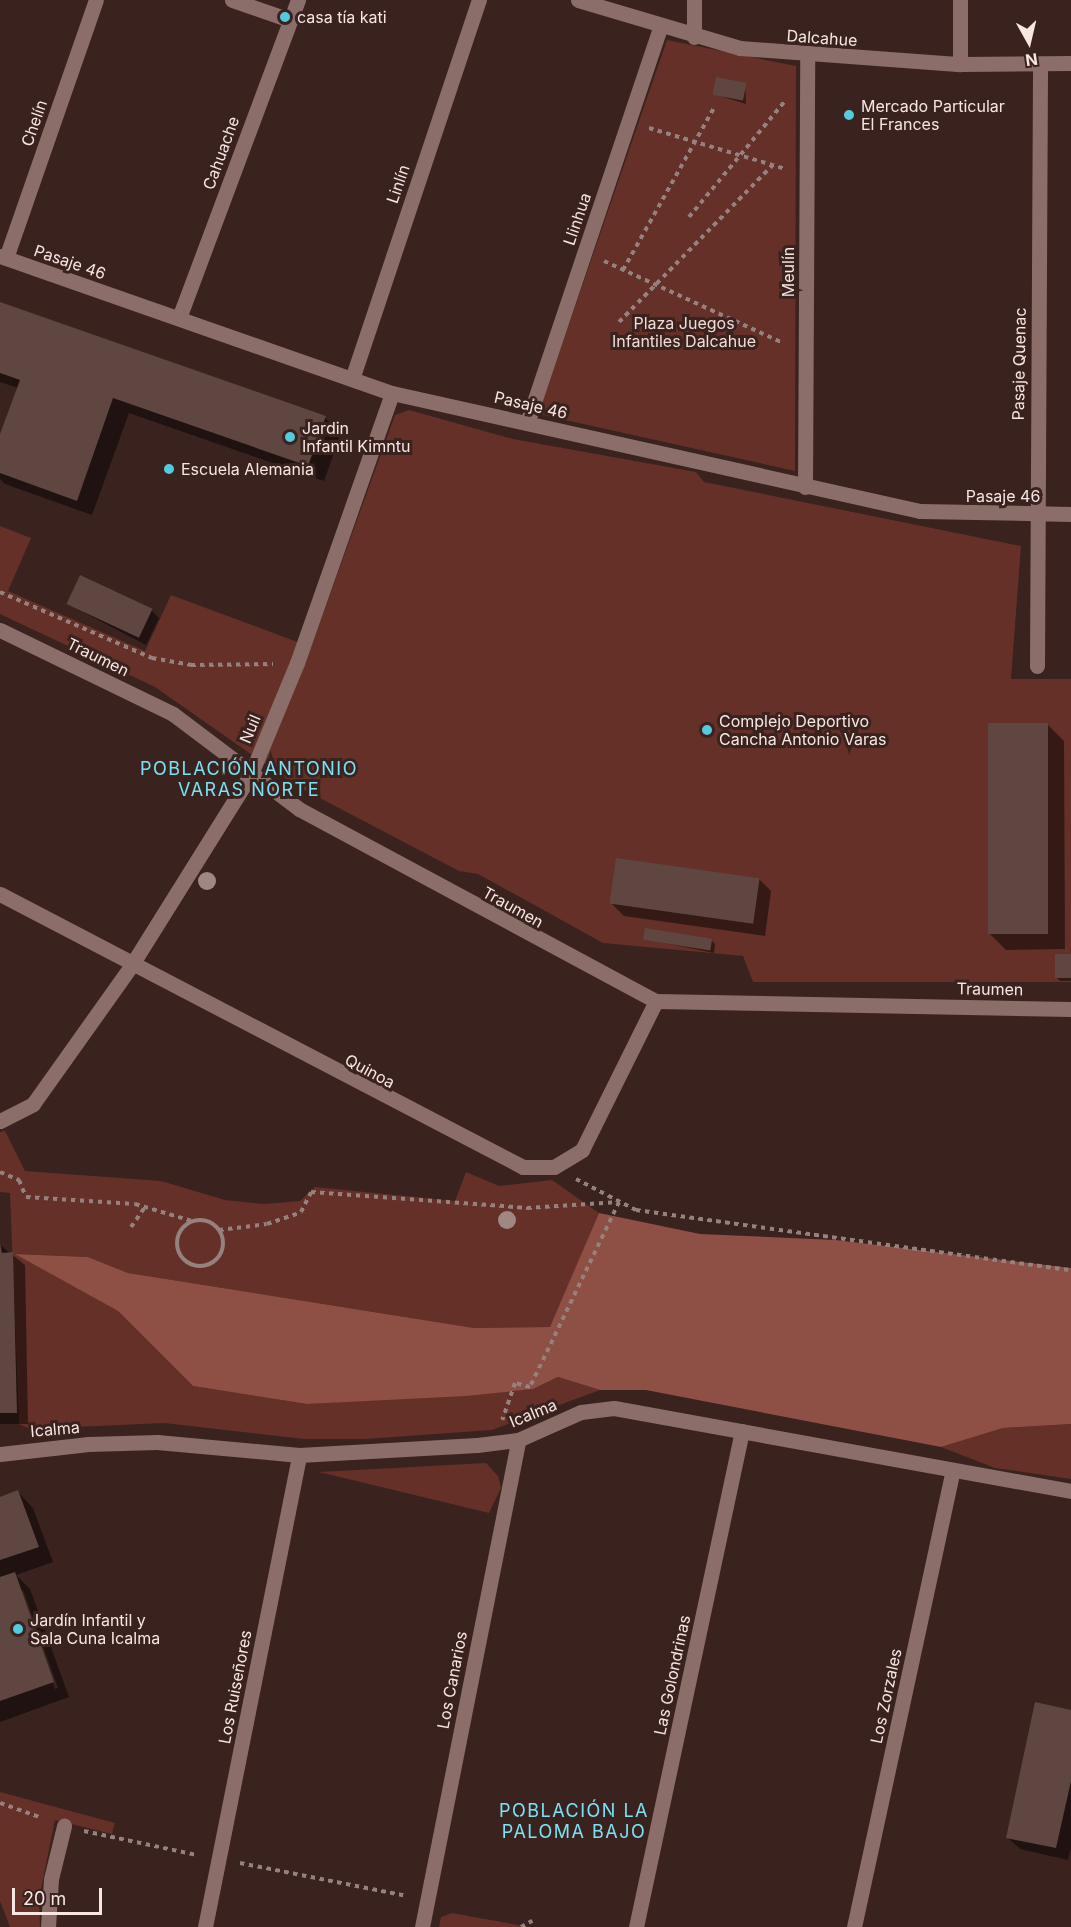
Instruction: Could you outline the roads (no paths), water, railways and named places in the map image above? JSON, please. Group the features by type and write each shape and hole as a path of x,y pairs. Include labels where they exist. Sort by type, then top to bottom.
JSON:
{"street":[{"name":"Chelín","path":"3,257 96,0"},
{"path":"232,0 290,20"},
{"name":"Cahuache","path":"179,318 298,0"},
{"name":"Linlín","path":"352,379 478,0"},
{"name":"Dalcahue","path":"578,0 694,37 807,57 960,64 1071,63"},
{"path":"694,0 694,37"},
{"path":"960,0 960,64"},
{"name":"Llinhua","path":"527,423 660,28"},
{"name":"Meulín","path":"805,487 807,57"},
{"name":"Pasaje Quenac","path":"1037,666 1035,514 1040,64"},
{"name":"Pasaje 46","path":"3,257 392,393 805,487 937,513 1071,514"},
{"name":"Nuil","path":"0,1121 33,1104 131,966 251,774 297,663 392,393"},
{"name":"Traumen","path":"0,630 173,714 299,810 656,1001 1071,1009"},
{"name":"Quinoa","path":"0,894 131,966 504,1161 554,1167 582,1150 592,1136 656,1001"},
{"name":"Icalma","path":"0,1454 157,1442 299,1455 494,1444 518,1440 581,1412 614,1408 952,1473 1071,1491"},
{"name":"Las Golondrinas","path":"636,1927 742,1431"},
{"name":"Los Canarios","path":"422,1927 518,1440"},
{"name":"Los Ruiseñores","path":"205,1927 299,1455"},
{"name":"Los Zorzales","path":"854,1927 952,1473"},
{"path":"48,1927 51,1879 64,1826"}],"place":[{"name":"casa tía kati","path":"285,17"},
{"name":"Mercado Particular El Frances","path":"849,115"},
{"name":"Jardin Infantil Kimntu","path":"290,437"},
{"name":"Escuela Alemania","path":"169,469"},
{"name":"Complejo Deportivo Cancha Antonio Varas","path":"707,730"},
{"name":"Jardín Infantil y Sala Cuna Icalma","path":"18,1629"}],"district":[{"name":"POBLACIÓN ANTONIO VARAS NORTE","path":"249,780"},
{"name":"POBLACIÓN LA PALOMA BAJO","path":"574,1822"}],"park label":[{"name":"Plaza Juegos Infantiles Dalcahue","path":"684,332"}]}
